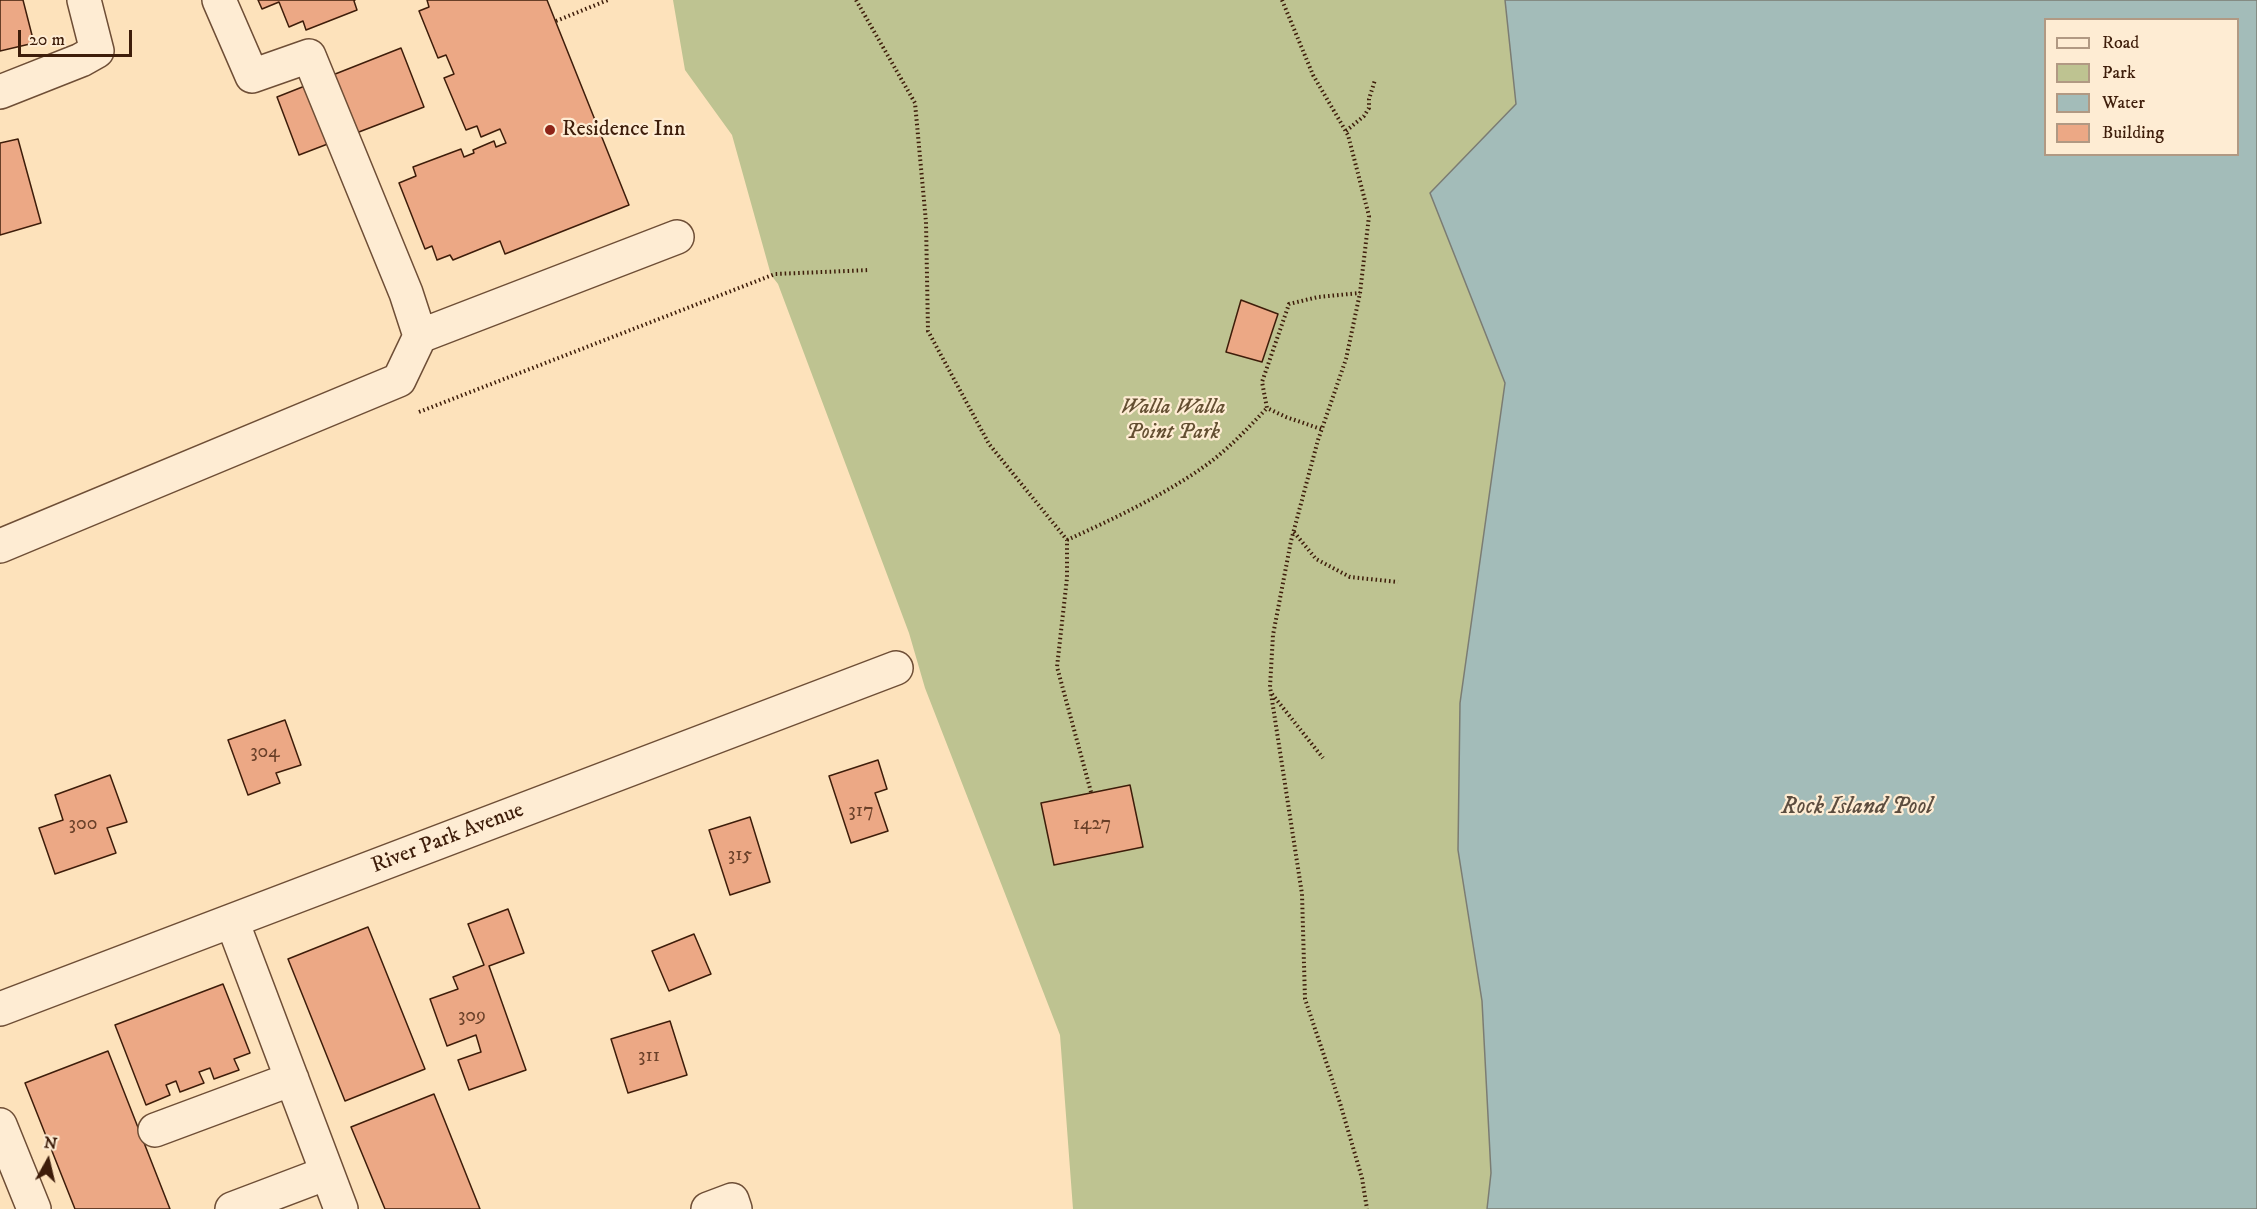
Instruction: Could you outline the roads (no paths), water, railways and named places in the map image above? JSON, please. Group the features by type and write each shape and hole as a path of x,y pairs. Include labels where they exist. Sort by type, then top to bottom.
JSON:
{"street":[{"path":"0,92 81,60 97,51 84,0"},
{"path":"219,0 252,76 309,56 406,293 420,336"},
{"path":"0,546 399,380 420,336 678,237"},
{"name":"River Park Avenue","path":"0,1009 896,668"},
{"path":"232,921 341,1209"},
{"path":"155,1130 292,1079"},
{"path":"0,1125 34,1209"},
{"path":"232,1209 327,1173"},
{"path":"708,1209 732,1200 735,1209"}],"water":[{"name":"Rock Island Pool","path":"1505,0 2257,0 2257,1209 1487,1209 1491,1173 1482,1001 1458,850 1460,703 1505,383 1430,193 1516,104"}],"place":[{"name":"Residence Inn","path":"550,130"}],"park label":[{"name":"Walla Walla Point Park","path":"1173,420"}]}
